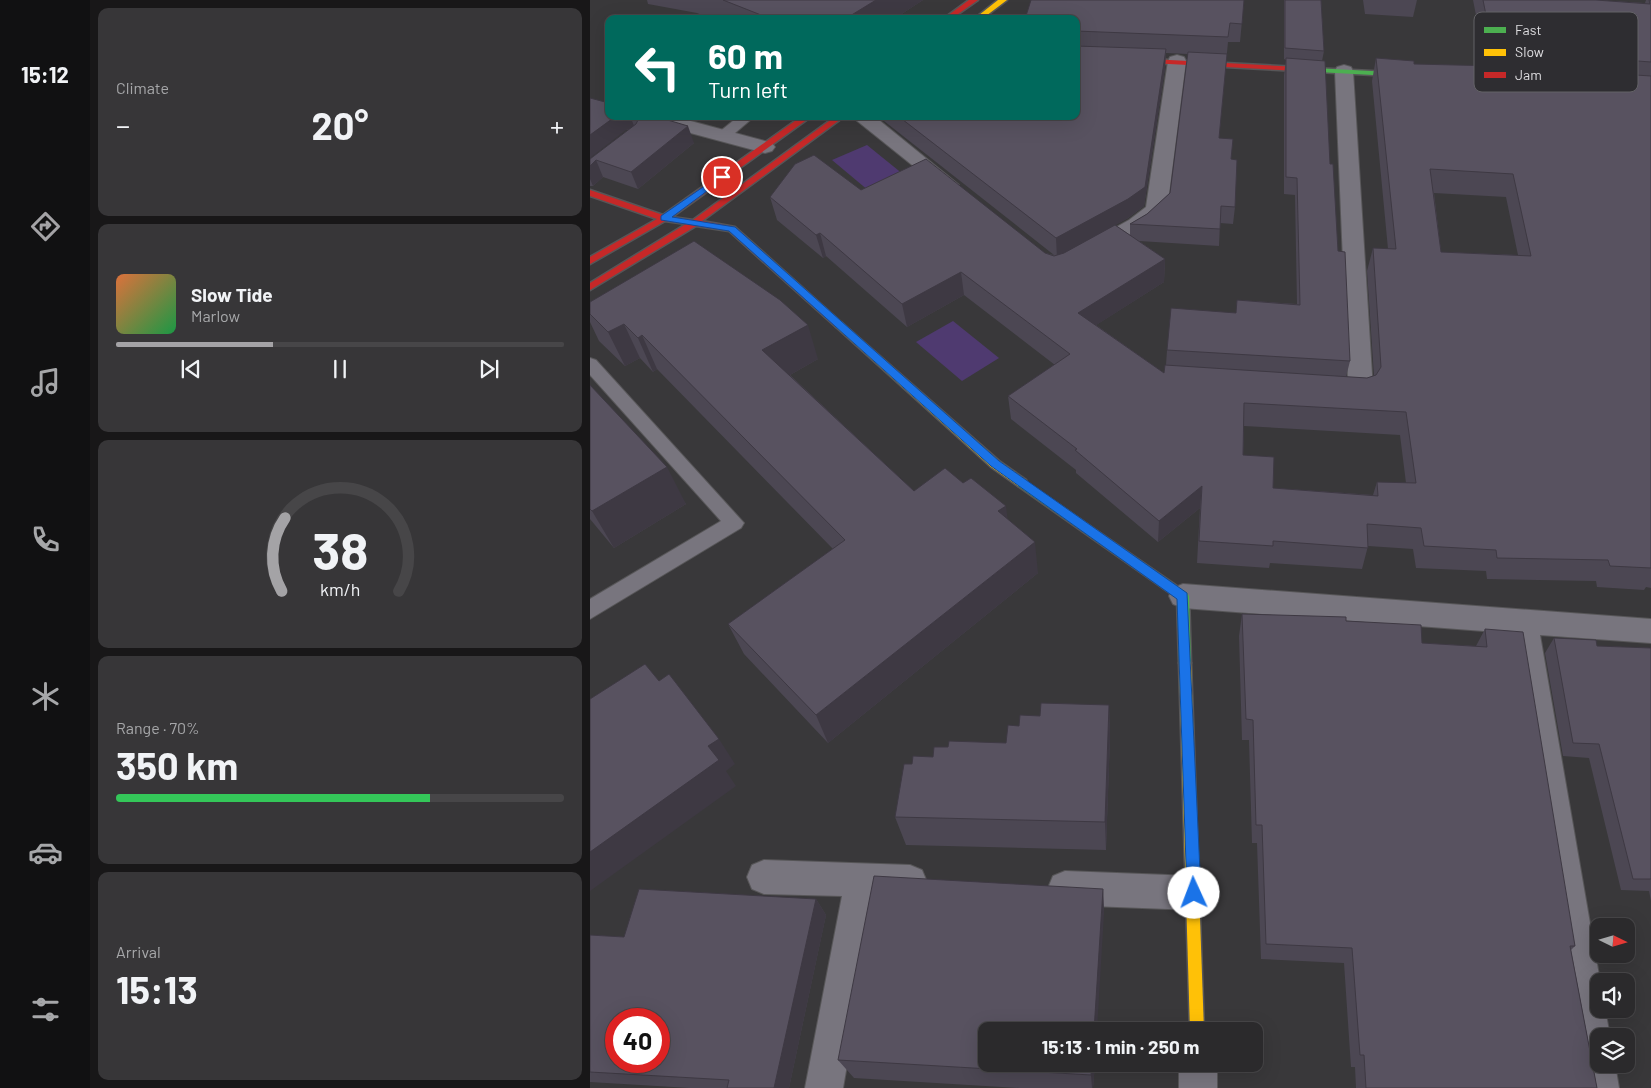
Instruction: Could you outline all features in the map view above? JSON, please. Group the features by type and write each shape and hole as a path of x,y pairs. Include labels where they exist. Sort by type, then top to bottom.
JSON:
{"street":[{"path":"952,15 974,0"},
{"path":"982,15 1003,0"},
{"path":"1080,57 1177,61 1422,76"},
{"path":"1073,261 1137,225 1156,210 1177,61"},
{"path":"1312,387 1361,390 1344,71"},
{"path":"664,120 765,147"},
{"path":"590,261 664,218 802,120"},
{"path":"590,287 693,224 835,120"},
{"path":"867,120 963,196"},
{"path":"590,193 664,218 732,229 995,464 1183,596 1651,631"},
{"path":"1183,596 1197,1022"},
{"path":"1523,622 1600,1088"},
{"path":"764,877 940,884"},
{"path":"824,1088 862,881"},
{"path":"1038,887 1194,893"},
{"path":"1198,1072 1198,1088"}],"lane":[{"path":"723,136 743,120"},
{"path":"590,364 734,523 590,610"}],"shaded area":[{"path":"867,145 909,179 875,196 832,160"},
{"path":"953,321 999,358 962,381 916,342"}],"building":[{"path":"723,0 876,0 852,15 761,15"},
{"path":"1031,0 1244,0 1242,24 1230,23 1228,37 1080,31 1080,15 1026,15"},
{"path":"1285,0 1321,0 1324,51 1285,48"},
{"path":"1483,0 1596,0 1650,4 1649,0 1651,0 1651,62 1638,61 1638,12 1485,12"},
{"path":"1080,46 1166,49 1145,187 1128,199 1056,238 903,120 1080,120"},
{"path":"1188,52 1227,54 1219,138 1233,139 1231,159 1237,160 1235,207 1221,206 1220,229 1130,224 1147,214 1170,193"},
{"path":"1286,58 1325,61 1330,164 1333,164 1338,251 1345,252 1350,361 1167,350 1171,308 1236,313 1237,300 1300,305 1297,178 1286,177"},
{"path":"1376,58 1414,61 1414,64 1474,65 1474,92 1638,92 1638,75 1651,76 1651,568 1610,566 1608,560 1497,558 1496,550 1424,546 1421,528 1367,524 1368,548 1273,541 1273,546 1199,541 1202,486 1159,521 1075,450 1077,449 1008,396 1070,354 961,272 902,304 820,233 816,235 770,197 795,164 814,155 861,190 926,159 1045,253 1054,256 1064,253 1115,225 1165,259 1078,313 1164,373 1165,365 1367,378 1376,375 1381,367 1373,248 1396,249","holes":["1430,169 1513,174 1531,256 1441,252","1244,403 1406,412 1416,483 1377,482 1378,496 1273,488 1274,457 1243,455"]},
{"path":"590,98 605,102 605,120 611,120 590,135"},
{"path":"638,120 668,120 688,126 631,172 596,160 590,166 590,159 636,124"},
{"path":"694,241 780,300 808,325 762,350 914,491 945,468 963,483 971,478 1006,506 998,511 1035,542 816,715 728,624 845,540 642,335 638,338 624,324 608,332 590,314 590,302"},
{"path":"590,385 667,467 592,511 590,509"},
{"path":"1242,614 1346,617 1346,621 1421,625 1422,643 1487,647 1485,629 1523,632 1575,946 1570,946 1590,1051 1590,1073 1594,1073 1597,1088 1366,1088 1364,1055 1360,1055 1352,948 1266,944 1262,825 1256,825 1253,720 1246,719"},
{"path":"1554,638 1596,640 1597,646 1651,648 1651,879 1633,879 1599,744 1573,743"},
{"path":"645,664 659,681 669,674 719,739 708,746 719,760 590,852 590,699"},
{"path":"1041,703 1109,705 1105,822 895,817 904,764 912,764 913,756 933,757 934,747 948,747 949,741 1006,743 1008,725 1019,726 1020,715 1040,716"},
{"path":"874,876 1103,889 1095,1022 978,1022 978,1068 838,1060"},
{"path":"639,889 816,899 774,1088 727,1088 729,1080 607,1073 670,1073 670,1008 605,1008 605,1073 590,1072 590,935 624,937"},
{"path":"1040,1072 1091,1072 1091,1075"}],"traffic: fast":[{"path":"1317,70 1410,75"},
{"path":"1022,483 1183,596 1185,663"}],"traffic: slow":[{"path":"982,15 1003,0"},
{"path":"839,325 995,464 1022,483"},
{"path":"1185,663 1197,1022"}],"traffic: jam":[{"path":"952,15 974,0"},
{"path":"1080,57 1317,70"},
{"path":"590,261 664,218 802,120"},
{"path":"590,287 693,224 836,120"},
{"path":"590,193 664,218 732,229 839,325"}],"route":[{"path":"722,177 664,218 732,229 995,464 1183,596 1194,893"}]}
